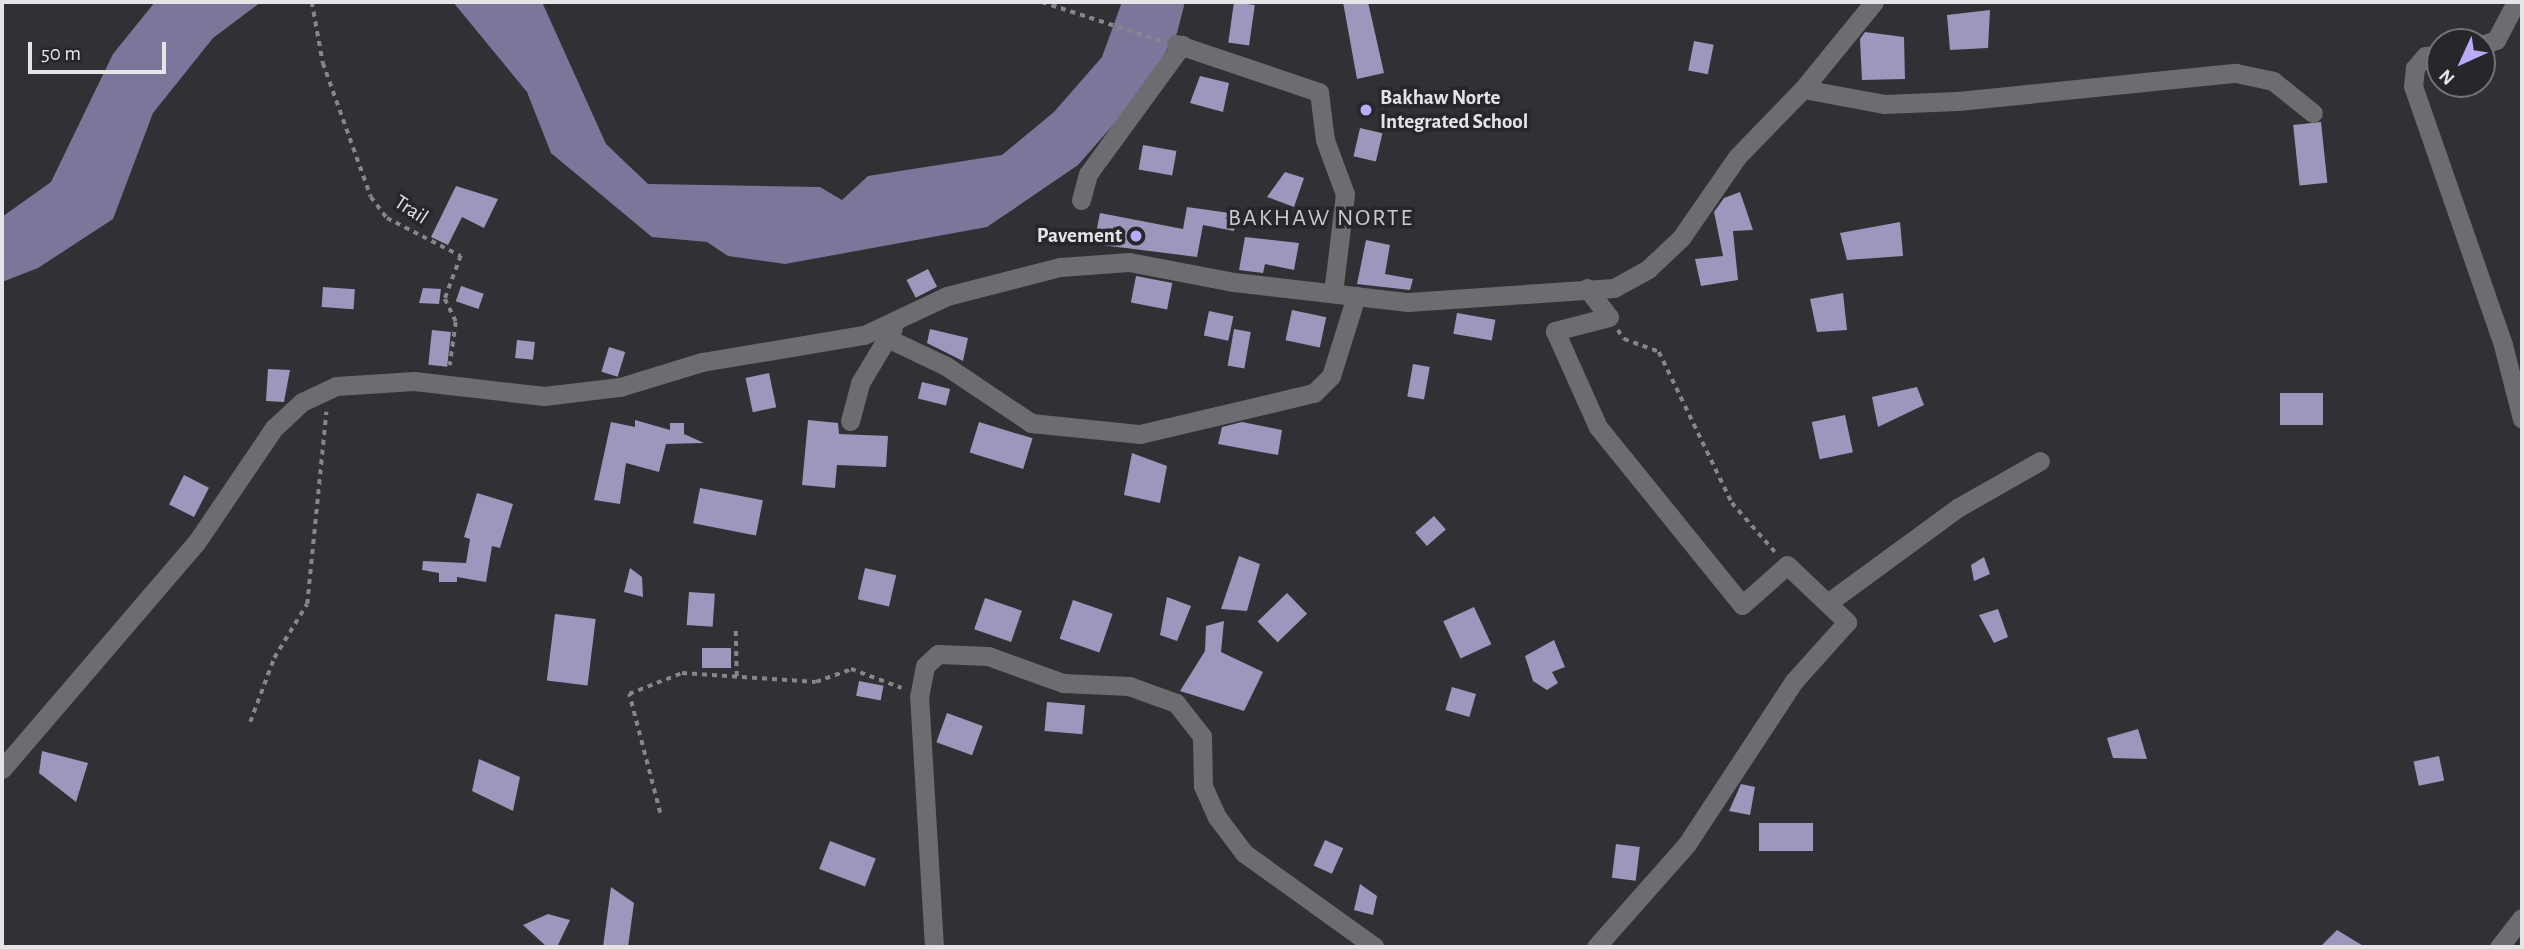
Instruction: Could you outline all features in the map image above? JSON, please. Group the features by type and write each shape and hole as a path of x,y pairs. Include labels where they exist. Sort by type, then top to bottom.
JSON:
{"street":[{"path":"2496,40 2516,2"},
{"path":"2,769 196,544 274,428 302,402 328,389 414,382 544,396 620,387 702,362 891,331 947,296 1060,267 1129,262 1408,302 1614,288 1648,269 1681,238 1737,157 1804,89 1867,6"},
{"path":"1081,200 1088,174 1175,44 1318,92 1325,140 1345,194 1333,293"},
{"path":"2426,56 2413,86 2503,345 2522,419"},
{"path":"1804,89 1884,104 1945,102 2236,73 2273,81 2313,113"},
{"path":"1587,288 1609,317 1555,331 1598,427 1742,605 1787,565 1829,602 1847,622 1794,681 1687,844 1596,947"},
{"path":"891,331 1031,423 1140,434 1314,393 1331,376 1356,296"},
{"path":"850,421 860,383 891,331"},
{"path":"1829,602 1959,507 2040,461"},
{"path":"934,947 919,697 925,666 938,654 988,656 1063,682 1129,686 1176,703 1202,737 1203,786 1217,817 1244,853 1375,947"},
{"path":"2499,947 2522,918"}],"path":[{"name":"Trail","path":"312,2 323,63 372,197 387,218 461,256 445,299 456,328 446,385"},
{"path":"1042,2 1175,44"},
{"path":"1609,317 1625,339 1658,352 1732,503 1787,565"},
{"path":"250,722 274,658 307,604 328,389"},
{"path":"736,631 737,677"},
{"path":"660,813 629,694 682,673 816,682 852,669 919,697"}],"shaded area":[{"path":"155,2 261,2 213,38 153,113 113,219 38,268 2,282 2,217 51,182 113,54"},
{"path":"453,2 542,2 606,144 648,184 820,187 842,200 868,176 1002,155 1054,112 1102,57 1122,2 1185,2 1177,33 1142,92 1078,165 987,227 785,264 728,256 707,242 652,237 551,153 527,92"}],"building":[{"path":"1234,2 1255,5 1249,46 1228,43"},
{"path":"1343,2 1368,2 1384,73 1357,79"},
{"path":"1990,10 1988,48 1950,50 1947,15"},
{"path":"1865,32 1904,37 1905,79 1862,80 1860,39"},
{"path":"1694,41 1714,45 1708,74 1688,70"},
{"path":"1200,76 1229,83 1223,112 1190,103"},
{"path":"2321,122 2327,183 2300,186 2293,125"},
{"path":"1360,128 1382,133 1376,161 1353,156"},
{"path":"1143,145 1176,151 1172,176 1139,170"},
{"path":"1285,172 1304,178 1294,207 1267,197"},
{"path":"456,186 498,199 484,228 462,217 448,245 431,237"},
{"path":"1740,192 1753,230 1733,231 1738,280 1701,286 1695,259 1723,256 1714,212 1724,198"},
{"name":"Pavement","path":"1187,207 1237,214 1234,231 1203,225 1197,257 1094,244 1100,213 1183,229"},
{"path":"1900,222 1903,256 1847,260 1840,233"},
{"path":"1245,237 1299,243 1294,270 1265,264 1263,273 1239,270"},
{"path":"1366,240 1390,245 1385,274 1413,279 1410,290 1357,284"},
{"path":"928,269 937,287 916,298 907,280"},
{"path":"1136,276 1172,283 1167,310 1131,303"},
{"path":"461,286 484,294 478,309 456,301"},
{"path":"323,287 355,289 354,309 322,307"},
{"path":"423,288 441,289 439,304 419,303"},
{"path":"1843,293 1847,330 1817,332 1810,299"},
{"path":"1292,310 1326,317 1320,348 1286,340"},
{"path":"1209,311 1233,316 1228,341 1204,335"},
{"path":"1457,313 1495,320 1492,340 1453,334"},
{"path":"930,329 968,338 963,361 927,343"},
{"path":"1234,329 1251,332 1244,368 1228,365"},
{"path":"432,330 451,332 447,367 428,365"},
{"path":"517,340 535,342 533,360 515,358"},
{"path":"609,347 625,352 618,377 601,372"},
{"path":"1413,364 1430,367 1424,399 1407,396"},
{"path":"268,369 290,370 284,402 266,401"},
{"path":"769,373 776,407 753,412 746,378"},
{"path":"922,382 950,389 946,406 918,398"},
{"path":"1917,387 1924,405 1878,427 1872,397"},
{"path":"2280,393 2323,393 2323,425 2280,425"},
{"path":"1845,415 1853,452 1820,459 1812,422"},
{"path":"635,420 670,430 670,423 684,423 684,434 704,443 666,444 659,472 626,463 620,504 594,500 611,422 635,427"},
{"path":"808,420 838,423 839,434 888,436 886,467 837,465 835,488 802,485"},
{"path":"979,422 1033,438 1023,469 970,453"},
{"path":"1242,422 1282,430 1278,455 1218,444 1222,427"},
{"path":"1132,453 1167,466 1160,503 1124,495"},
{"path":"184,475 209,488 194,517 169,504"},
{"path":"700,488 763,500 756,536 693,523"},
{"path":"477,493 513,504 500,548 492,546 486,582 457,577 457,582 439,582 439,573 422,570 423,561 466,563 470,539 464,537"},
{"path":"1434,516 1446,530 1427,546 1415,532"},
{"path":"1239,556 1260,564 1247,611 1221,609"},
{"path":"1984,557 1990,574 1974,581 1971,565"},
{"path":"630,568 642,577 643,597 624,592"},
{"path":"865,568 896,575 889,606 858,599"},
{"path":"689,592 715,594 713,627 687,625"},
{"path":"1287,593 1307,614 1278,642 1258,621"},
{"path":"1167,597 1191,606 1177,641 1160,635"},
{"path":"985,598 1022,611 1011,642 974,629"},
{"path":"1073,600 1113,614 1099,652 1060,639"},
{"path":"1474,607 1491,644 1461,659 1443,621"},
{"path":"1998,609 2008,637 1994,643 1979,615"},
{"path":"555,614 596,619 588,685 547,681"},
{"path":"1224,621 1221,652 1263,672 1244,711 1180,691 1205,651 1206,626"},
{"path":"1554,640 1565,667 1552,672 1558,683 1547,690 1533,681 1525,656"},
{"path":"702,648 731,648 731,668 702,668"},
{"path":"859,681 884,686 881,700 856,696"},
{"path":"1452,687 1476,694 1469,717 1445,710"},
{"path":"1047,702 1085,705 1082,734 1044,731"},
{"path":"947,713 983,726 972,755 936,742"},
{"path":"2138,729 2147,759 2113,758 2107,738"},
{"path":"42,751 88,763 76,802 39,773"},
{"path":"2439,756 2444,780 2419,786 2414,761"},
{"path":"479,759 520,777 513,811 472,791"},
{"path":"1741,784 1755,787 1750,815 1729,811"},
{"path":"1759,823 1813,823 1813,851 1759,851"},
{"path":"1325,840 1343,848 1332,874 1314,866"},
{"path":"830,841 876,859 865,887 819,869"},
{"path":"1616,844 1640,847 1636,881 1612,878"},
{"path":"1360,884 1377,896 1373,915 1354,910"},
{"path":"611,887 634,903 628,947 603,947"},
{"path":"548,914 570,920 557,947 547,947 523,925"},
{"path":"2337,930 2365,947 2320,947"}],"place":[{"name":"Bakhaw Norte Integrated School","path":"1366,110"},
{"name":"Pavement","path":"1136,236"}],"district":[{"name":"BAKHAW NORTE","path":"1321,219"}]}
